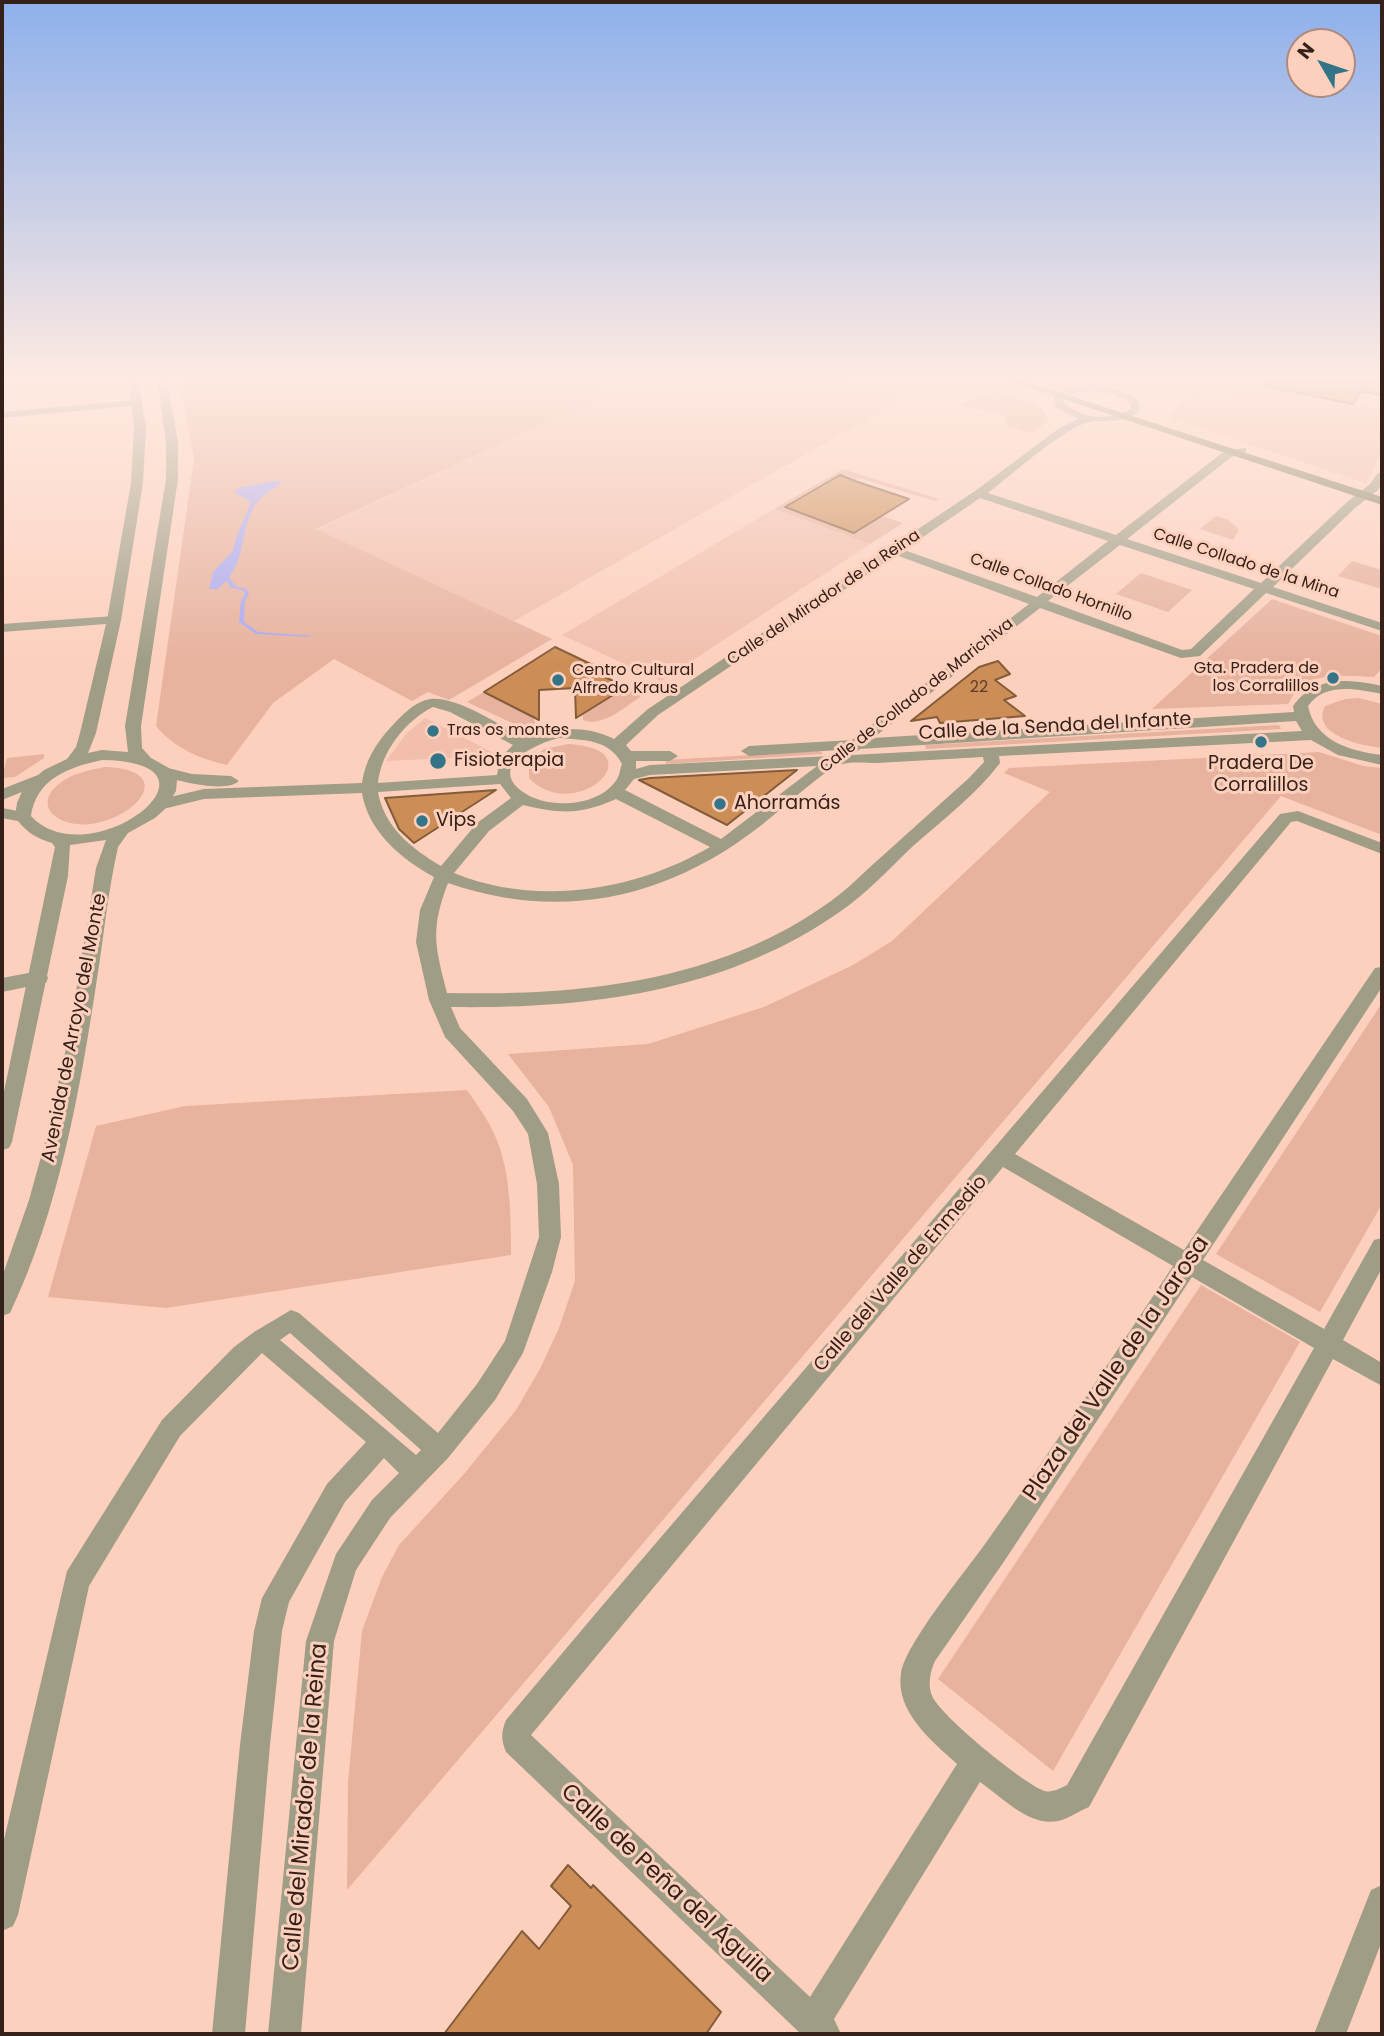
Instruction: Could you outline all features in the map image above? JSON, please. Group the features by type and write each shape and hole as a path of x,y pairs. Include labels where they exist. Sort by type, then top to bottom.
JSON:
{"main road":[{"path":"1309,474 1372,494 1382,501"}],"street":[{"path":"73,761 84,748 89,733 114,620 137,474"},
{"path":"2,813 23,817 44,835 79,839 121,830 144,819 167,794 168,782 164,772 134,749 133,726 172,474"},
{"name":"Calle del Mirador de la Reina","path":"595,735 620,729 653,712 896,551 1005,474"},
{"name":"Calle de Collado de Marichiva","path":"369,781 371,806 387,834 443,875 511,893 543,897 630,889 675,874 722,846 1205,474"},
{"path":"1263,587 1372,494 1382,475"},
{"name":"Calle Collado de la Mina","path":"979,494 1382,627"},
{"name":"Calle Collado Hornillo","path":"896,551 1181,654 1195,653 1263,587"},
{"path":"2,628 114,620"},
{"path":"1382,690 1340,685 1316,690 1303,700 1300,716 1314,735 1343,751 1382,760"},
{"path":"369,781 377,757 396,730 425,705 441,703 524,744"},
{"name":"Calle del Mirador de la Reina","path":"622,751 622,738 653,712"},
{"name":"Calle de la Senda del Infante","path":"622,751 646,757 1300,716"},
{"path":"559,733 595,735 622,751 630,775 617,792 596,803 570,808 552,808 521,799 513,793 504,772 508,758 524,744 559,733"},
{"name":"Calle de la Senda del Infante","path":"630,775 650,770 837,759 1314,735"},
{"path":"439,1000 547,997 632,990 706,972 761,952 836,906 975,781 992,763 990,751"},
{"path":"2,795 73,761 102,755 143,758"},
{"path":"164,772 213,782 369,781"},
{"path":"159,805 204,794 504,772"},
{"path":"23,817 23,803 38,780"},
{"path":"617,792 722,846"},
{"name":"Calle del Mirador de la Reina","path":"285,2034 320,1641 345,1563 381,1510 439,1450 486,1392 515,1346 541,1272 550,1237 548,1184 538,1133 520,1105 453,1032 439,1000 425,942 429,910 443,875 483,827 521,799"},
{"name":"Calle del Valle de Enmedio","path":"516,1730 792,1399 1003,1157 1286,818 1298,816 1382,849"},
{"name":"Avenida de Arroyo del Monte","path":"2,1306 52,1160 77,1038 105,867 110,847 121,830"},
{"path":"2,1142 64,848 58,838"},
{"name":"Plaza del Valle de la Jarosa","path":"1382,973 996,1551 925,1651 915,1673 918,1700 932,1721 976,1761 1039,1806 1058,1806 1078,1796 1382,1247"},
{"path":"2,985 38,978"},
{"path":"1003,1157 1382,1375"},
{"path":"2,1916 77,1581 172,1428 242,1355 291,1321 439,1450"},
{"path":"262,1339 417,1473"},
{"path":"228,2034 268,1631 276,1598 336,1493 383,1441"},
{"name":"Calle de Peña del Águila","path":"516,1730 516,1742 819,2028"},
{"path":"819,2028 976,1761"},
{"path":"1331,2034 1382,1901"}],"shaded area":[{"path":"192,474 435,474 316,529 552,639 449,700 428,692 412,701 334,659 273,703 227,765 197,756 171,741 156,726"},
{"path":"436,474 771,474 514,621 316,530"},
{"path":"834,474 859,474 939,499 935,501 858,478 855,481 840,476 786,507 854,533 882,516 903,523 870,544 774,509"},
{"path":"1339,474 1371,474 1366,483"},
{"path":"774,509 870,544 661,681 562,635"},
{"path":"1216,516 1229,520 1239,530 1233,540 1200,529"},
{"path":"1352,561 1382,570 1382,589 1338,576"},
{"path":"1141,573 1192,590 1168,612 1116,594"},
{"path":"1272,599 1382,636 1382,668 1374,677 1337,676 1309,682 1297,689 1288,704 1152,709"},
{"path":"626,687 643,695 607,718 591,722 583,720 583,714"},
{"path":"484,692 533,717 536,725 525,729 467,702"},
{"path":"1359,698 1382,704 1382,748 1341,737 1325,725 1322,716 1325,706 1345,699"},
{"path":"425,718 494,753 492,756 386,761 406,734"},
{"path":"1279,725 1281,729 926,749 925,745"},
{"path":"568,744 594,749 607,758 608,770 600,781 586,790 567,794 548,791 529,778 529,762 544,749"},
{"path":"820,751 823,754 666,764 665,760"},
{"path":"1319,752 1363,766 1382,768 1382,835 1281,796 347,1890 348,1783 362,1631 382,1577 399,1545 464,1474 516,1410 540,1369 559,1328 575,1281 573,1165 549,1107 508,1054 648,1044 764,1007 853,965 892,941 1050,792 1004,773 1009,768"},
{"path":"44,754 44,758 15,777 2,778 7,758"},
{"path":"105,767 129,771 142,778 145,788 140,799 113,818 95,823 76,824 59,819 53,814 49,809 49,797 60,783 76,774"},
{"path":"1382,1003 1382,1204 1320,1312 1216,1254"},
{"path":"467,1090 491,1127 503,1157 510,1206 511,1255 166,1308 48,1297 96,1126 185,1106"},
{"path":"1201,1285 1300,1342 1053,1771 938,1679"}],"water":[{"path":"273,481 282,482 262,497 254,508 246,527 239,559 229,577 235,586 247,589 249,595 245,600 244,622 258,632 312,636 309,637 256,634 239,622 241,601 245,594 243,590 231,588 226,581 218,589 209,589 213,572 233,551 251,502 235,493 238,488"}],"building":[{"path":"840,475 909,499 854,533 785,507"},
{"name":"Centro Cultural Alfredo Kraus","path":"555,647 597,667 592,671 626,687 576,718 575,688 539,690 539,720 484,692"},
{"path":"998,661 1010,674 995,680 1016,696 1004,700 1025,716 940,723 937,717 911,721 979,667"},
{"name":"Ahorramás","path":"797,770 727,825 639,780 650,778"},
{"name":"Vips","path":"496,790 414,843 399,829 385,798"},
{"path":"568,1865 591,1888 593,1885 721,2012 706,2034 444,2034 522,1931 539,1949 571,1906 551,1886"}],"place":[{"name":"Gta. Pradera de los Corralillos","path":"1333,678"},
{"name":"Centro Cultural Alfredo Kraus","path":"558,680"},
{"name":"Tras os montes","path":"433,731"},
{"name":"Pradera De Corralillos","path":"1261,742"},
{"name":"Fisioterapia","path":"438,761"},
{"name":"Ahorramás","path":"720,804"},
{"name":"Vips","path":"422,821"}]}
